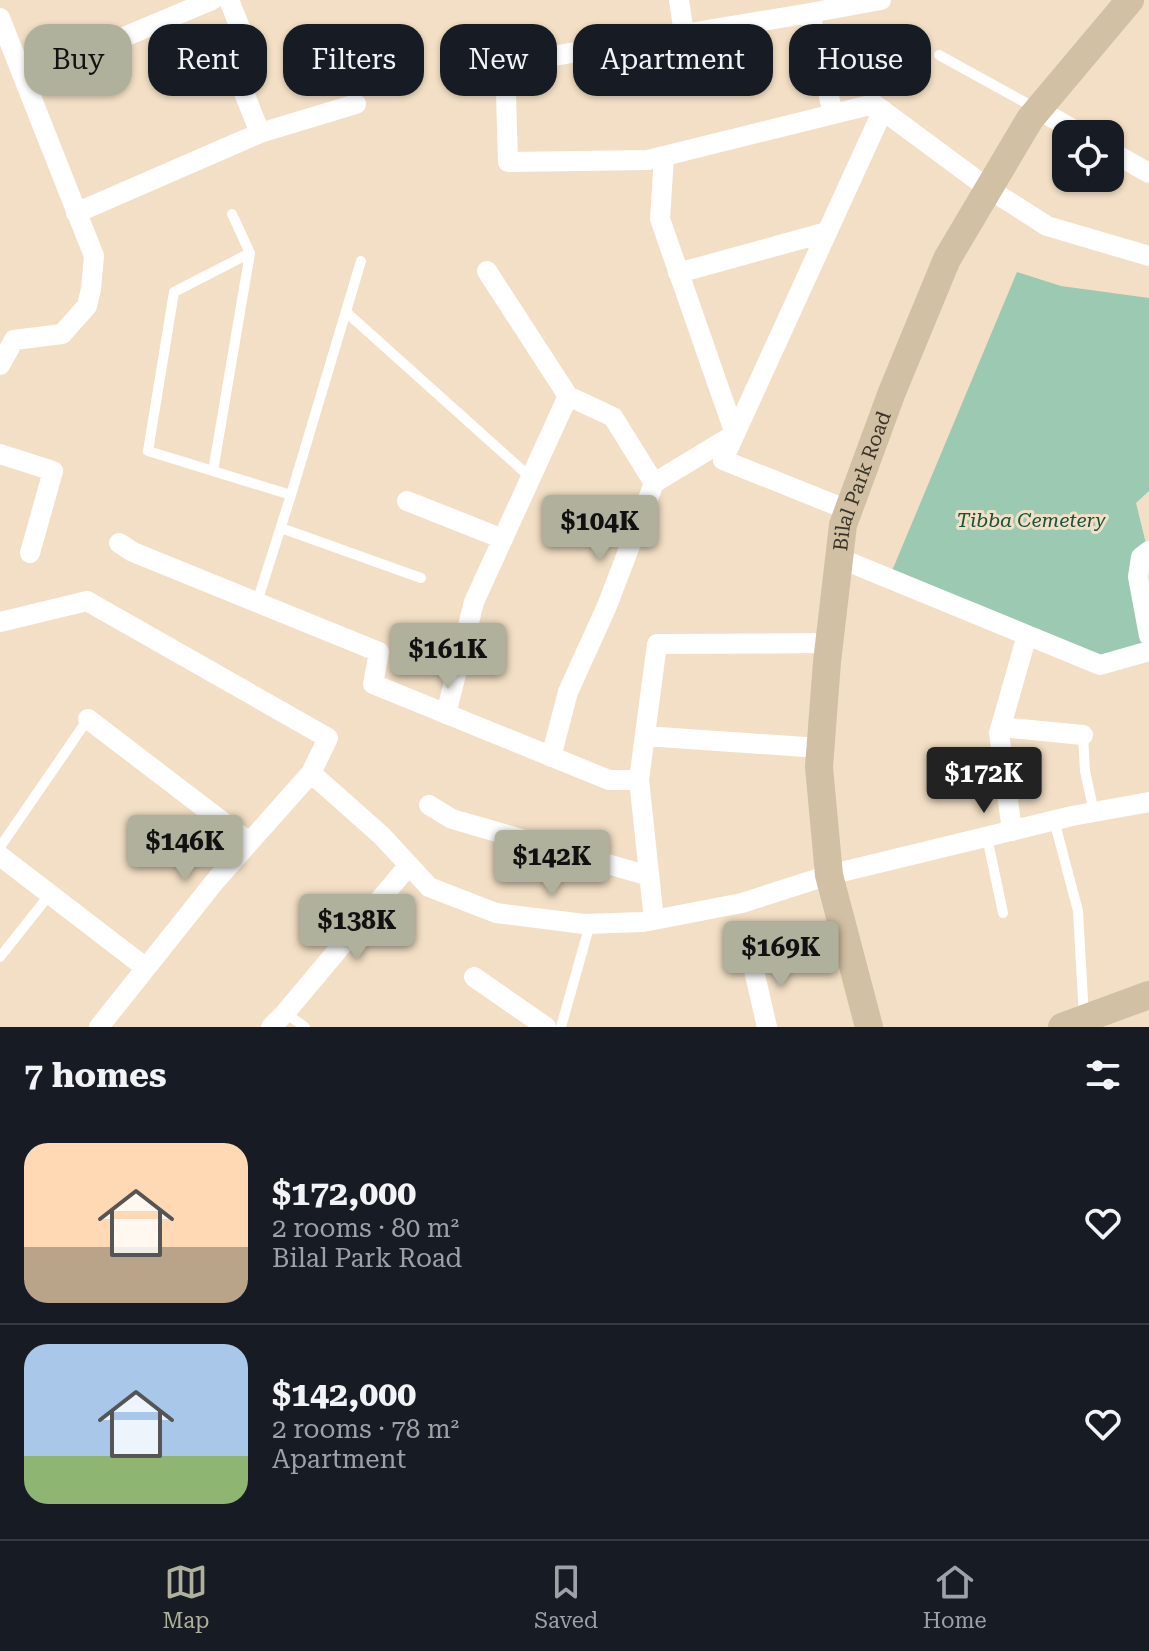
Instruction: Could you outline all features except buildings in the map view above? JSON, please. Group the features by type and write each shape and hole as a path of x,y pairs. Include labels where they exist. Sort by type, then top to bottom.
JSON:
{"street":[{"path":"132,34 212,0"},
{"path":"229,0 255,65 235,70 260,133"},
{"path":"679,0 683,24"},
{"path":"729,24 809,6 881,0"},
{"name":"Bilal Park Road","path":"869,1027 829,875 819,767 843,525 892,392 947,259 1030,119 1130,0"},
{"path":"809,6 833,114"},
{"path":"0,18 24,79"},
{"path":"573,53 499,65 506,94 508,162 648,160 874,104 989,189 1047,226 1149,256"},
{"path":"2,355 14,340 62,334 87,306 91,289 94,256 31,96"},
{"path":"76,213 260,133 356,104"},
{"path":"848,510 723,460 883,110"},
{"path":"1039,110 1056,120"},
{"path":"664,156 660,219 735,434"},
{"path":"1124,159 1149,173"},
{"path":"678,273 827,232"},
{"path":"487,271 568,396 613,417 654,483"},
{"path":"446,714 474,602 568,396"},
{"path":"551,757 568,692 607,606 654,483 735,434"},
{"path":"0,454 53,471 30,553"},
{"path":"407,501 503,539"},
{"path":"119,543 133,552 379,652 373,684 609,780 639,780"},
{"path":"1149,551 1141,557 1138,577 1149,636"},
{"path":"839,558 1100,665 1149,651"},
{"path":"0,622 87,601 328,738 311,773 216,880 99,1027"},
{"path":"1012,831 999,733 1027,635"},
{"path":"654,920 639,780 657,644 829,643"},
{"path":"88,719 249,842"},
{"path":"1001,727 1083,735"},
{"path":"645,736 820,748"},
{"path":"311,773 382,836 429,887 496,913 590,924 643,922 742,903 829,875 1054,820 1149,802"},
{"path":"429,805 452,819 649,876"},
{"path":"0,856 146,968"},
{"path":"278,1020 409,865"},
{"path":"752,962 767,1027"},
{"path":"474,977 546,1027"},
{"path":"1073,1023 1149,995"}],"lane":[{"path":"939,55 1039,110"},
{"path":"213,471 250,253 232,214"},
{"path":"250,253 174,292 148,451 291,495"},
{"path":"257,602 361,261"},
{"path":"346,312 531,478"},
{"path":"281,528 421,578"},
{"path":"0,847 88,719"},
{"path":"1083,735 1085,771 1094,812"},
{"path":"1054,820 1078,911 1073,1023"},
{"path":"987,837 1003,913"},
{"path":"0,957 50,894"},
{"path":"561,1027 590,924"},
{"path":"278,1020 305,1027"}],"green space":[{"name":"Tibba Cemetery","path":"1017,272 1061,286 1149,298 1149,491 1136,503 1148,552 1149,651 1100,665 889,578"}]}
